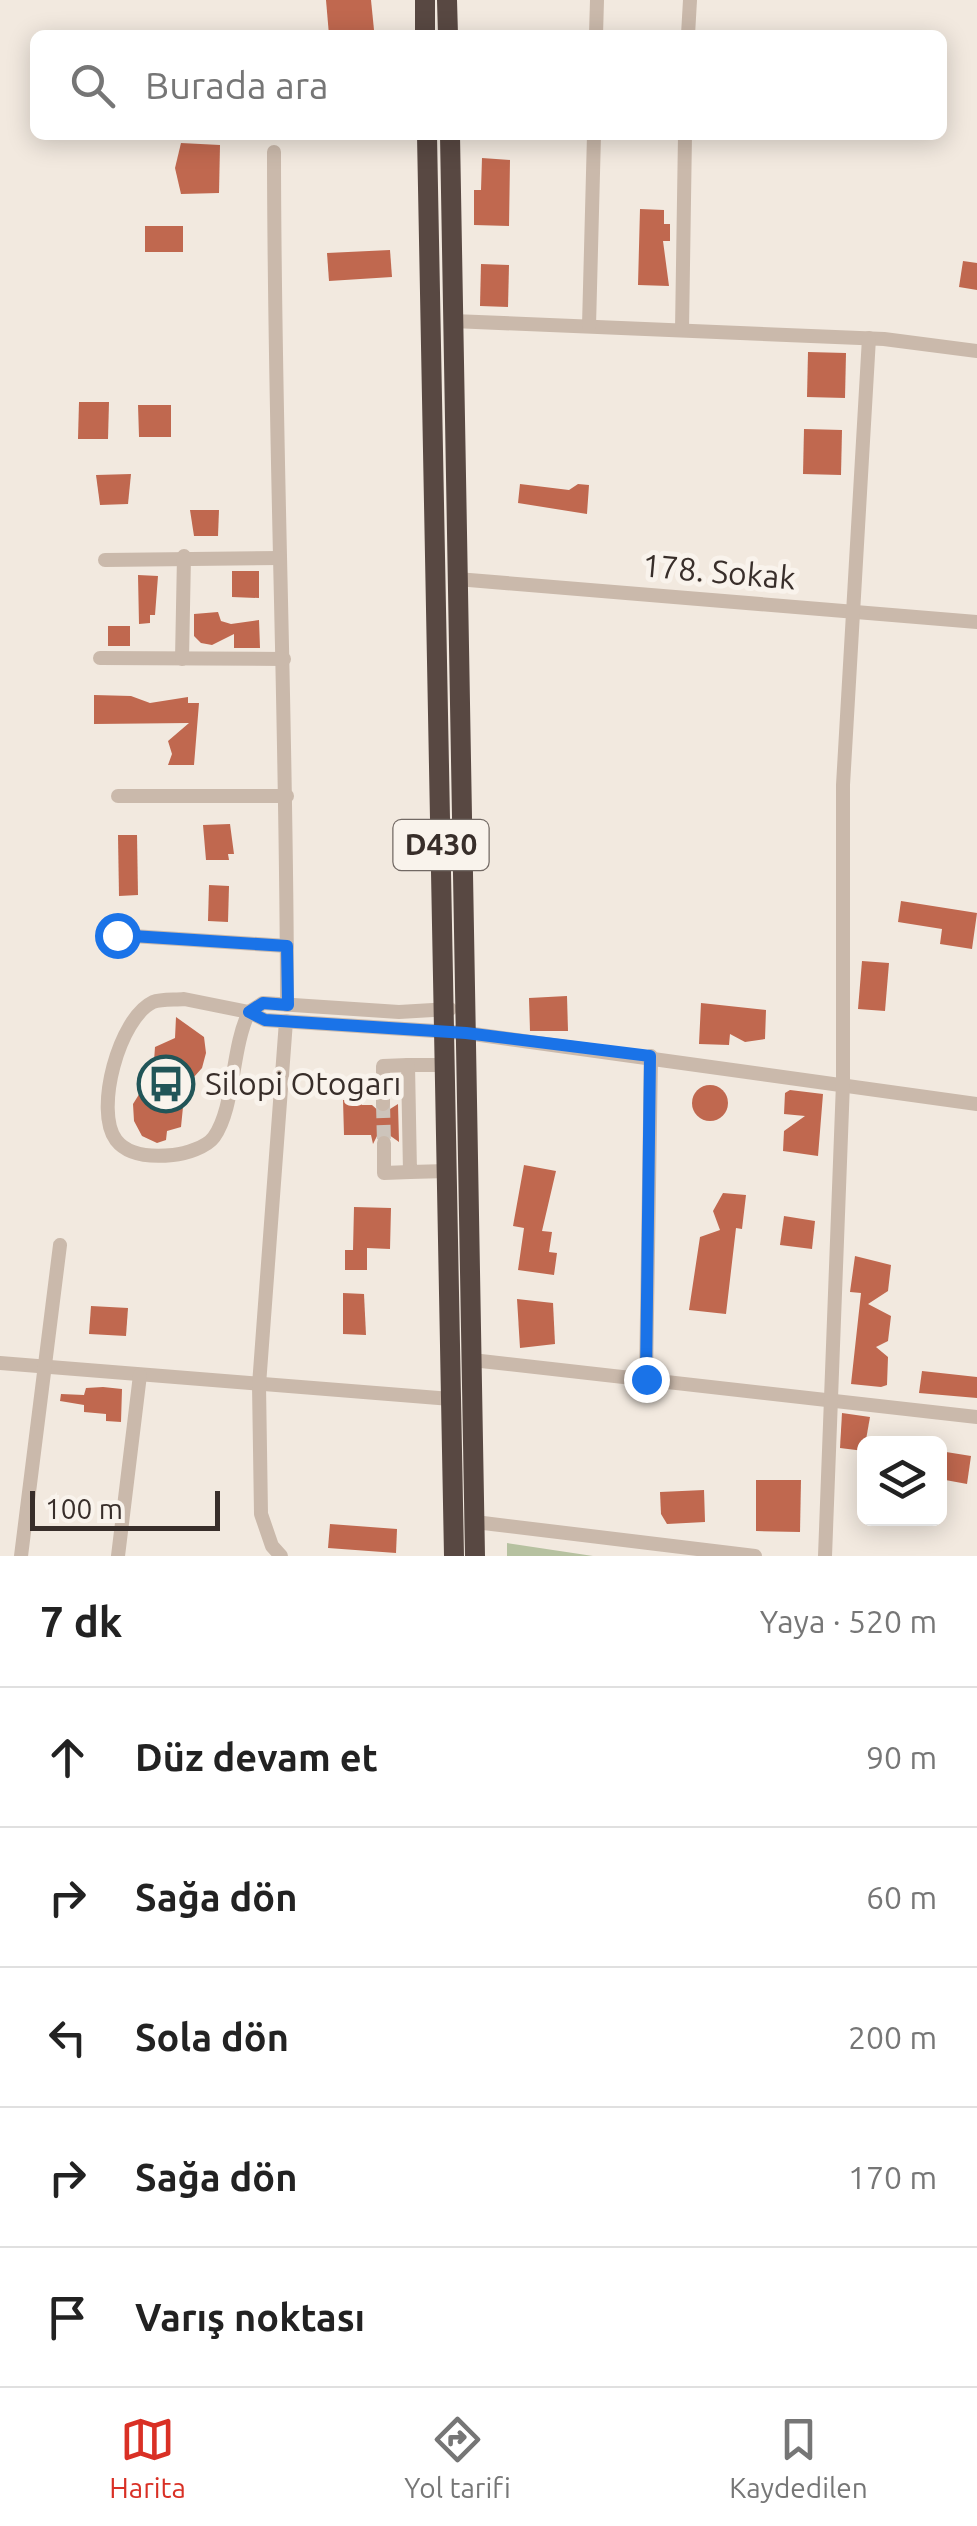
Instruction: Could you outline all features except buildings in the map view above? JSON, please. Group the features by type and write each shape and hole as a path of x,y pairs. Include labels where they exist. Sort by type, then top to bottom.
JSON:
{"highway":[{"path":"425,0 426,30"},
{"path":"447,0 448,30"},
{"name":"D430","path":"427,140 455,1008"},
{"name":"D430","path":"450,140 458,579 455,1033 472,1360 475,1556"},
{"name":"D430","path":"454,1556 445,1065 455,1033"}],"street":[{"path":"596,30 597,0"},
{"path":"688,30 690,0"},
{"path":"589,326 594,140"},
{"path":"682,330 685,140"},
{"path":"274,152 288,1005"},
{"path":"453,321 869,338 977,351"},
{"path":"825,1556 843,1083 843,785 850,610 869,338"},
{"path":"105,560 184,556 280,558"},
{"path":"182,659 184,556"},
{"name":"178. Sokak","path":"458,579 977,622"},
{"path":"100,658 284,659"},
{"path":"118,796 287,796"},
{"path":"117,935 287,946"},
{"path":"455,1008 263,1003 249,1012 238,1039 220,1124 211,1141 181,1154 156,1157 131,1152 116,1141 107,1122 116,1056 125,1029 153,1002 184,1000 249,1012 265,1020 455,1033 650,1056 977,1104"},
{"path":"281,1556 272,1546 262,1514 260,1384 286,1022"},
{"path":"646,1379 650,1056"},
{"path":"408,1065 410,1172"},
{"path":"383,1104 382,1066 445,1065"},
{"path":"384,1143 384,1173 447,1171"},
{"path":"21,1556 60,1244"},
{"path":"472,1360 977,1417"},
{"path":"0,1363 451,1400"},
{"path":"118,1556 140,1375"},
{"path":"474,1522 755,1556"}],"green space":[{"path":"507,1543 593,1556 507,1556"}],"tunnel":[{"path":"383,1104 384,1143"}],"place":[{"name":"Silopi Otogarı","path":"166,1084"}],"route":[{"path":"117,935 287,946 288,1005 263,1003 249,1012 265,1020 466,1033 650,1056 646,1379"}]}
